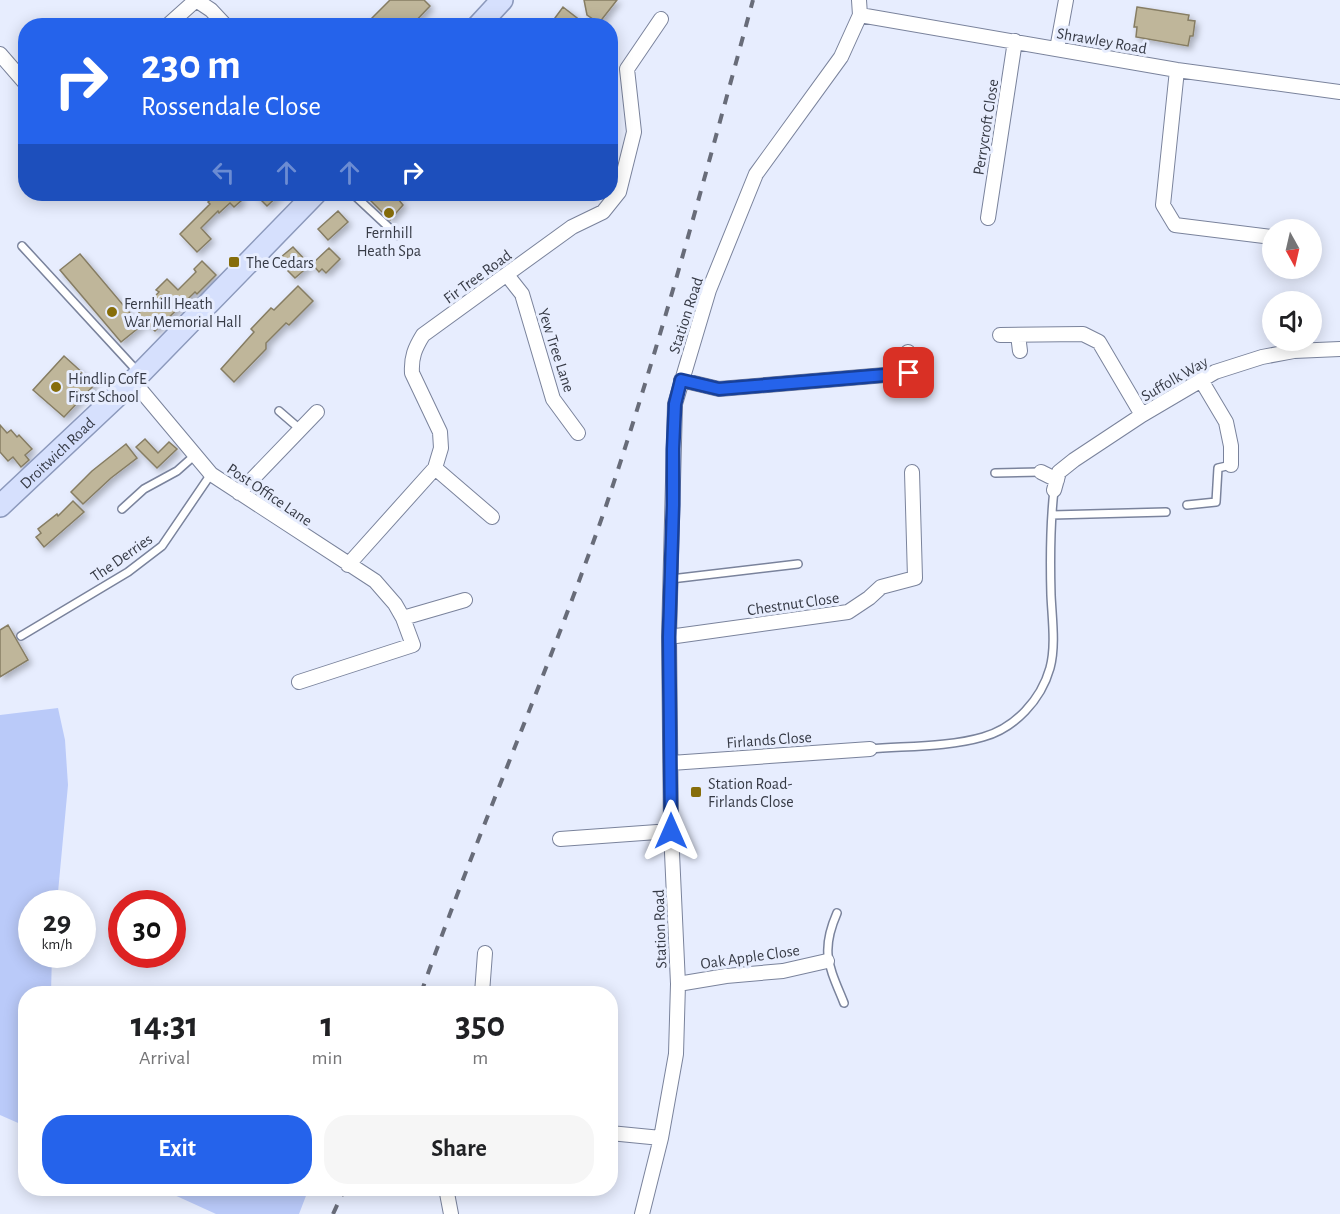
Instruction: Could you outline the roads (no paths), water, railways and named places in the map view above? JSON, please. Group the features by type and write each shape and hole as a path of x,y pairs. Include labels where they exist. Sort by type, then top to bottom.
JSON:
{"main road":[{"path":"485,18 502,0"},
{"name":"Droitwich Road","path":"0,506 136,377 308,201"}],"street":[{"path":"177,18 196,0 218,18"},
{"name":"Station Road","path":"642,1214 661,1138 676,1054 678,984 671,831 669,637 675,404 710,290 756,174 841,57 860,15 859,0"},
{"path":"1058,49 1066,0"},
{"name":"Shrawley Road","path":"860,15 1177,70 1340,92"},
{"name":"Fir Tree Road","path":"618,193 634,132 627,69 661,20"},
{"name":"Perrycroft Close","path":"988,218 1015,41"},
{"path":"0,54 18,75"},
{"path":"1177,70 1163,205 1174,225 1262,236"},
{"name":"Fir Tree Road","path":"435,468 441,448 440,432 412,373 411,364 414,349 423,335 572,227 603,212 612,201"},
{"name":"Yew Tree Lane","path":"507,275 522,294 553,399 578,433"},
{"path":"1000,335 1083,334 1099,342 1142,415"},
{"path":"1018,335 1020,351"},
{"name":"Suffolk Way","path":"1056,485 1059,472 1142,415 1215,372 1262,357 1294,351 1340,349"},
{"path":"681,380 719,389 909,373 908,352"},
{"name":"Post Office Lane","path":"136,377 211,474 375,581 395,604 403,618 413,645 299,682"},
{"path":"1201,380 1226,422 1232,446 1231,465"},
{"path":"239,493 317,412"},
{"path":"348,565 435,468 492,517"},
{"name":"Chestnut Close","path":"669,637 848,612 882,587 915,578 912,472"},
{"path":"1041,472 1056,485"},
{"path":"403,618 465,600"},
{"name":"Firlands Close","path":"671,763 870,749"},
{"path":"560,839 671,831"},
{"path":"483,986 485,953"},
{"name":"Oak Apple Close","path":"678,984 726,976 783,971 827,961"},
{"path":"618,1134 661,1138"},
{"path":"448,1196 451,1214"}],"lane":[{"path":"360,201 398,236"},
{"path":"22,246 136,377"},
{"path":"279,411 301,430"},
{"path":"122,509 144,489 177,471 195,455"},
{"path":"1187,505 1216,502 1218,468 1231,465"},
{"path":"995,473 1041,472"},
{"name":"The Derries","path":"21,636 128,572 162,546 211,474"},
{"path":"870,749 983,737 1007,727 1027,710 1042,689 1050,667 1053,643 1050,530 1056,485"},
{"path":"1052,515 1166,512"},
{"path":"671,579 798,564"},
{"path":"837,912 829,932 827,961 844,1004"}],"railway":[{"path":"424,986 606,506 665,317 753,0"},
{"path":"333,1214 341,1196"}],"place":[{"name":"Fernhill Heath Spa","path":"389,213"},
{"name":"The Cedars","path":"234,262"},
{"name":"Fernhill Heath War Memorial Hall","path":"112,312"},
{"name":"Hindlip CofE First School","path":"56,387"},
{"name":"Station Road- Firlands Close","path":"696,792"}]}
